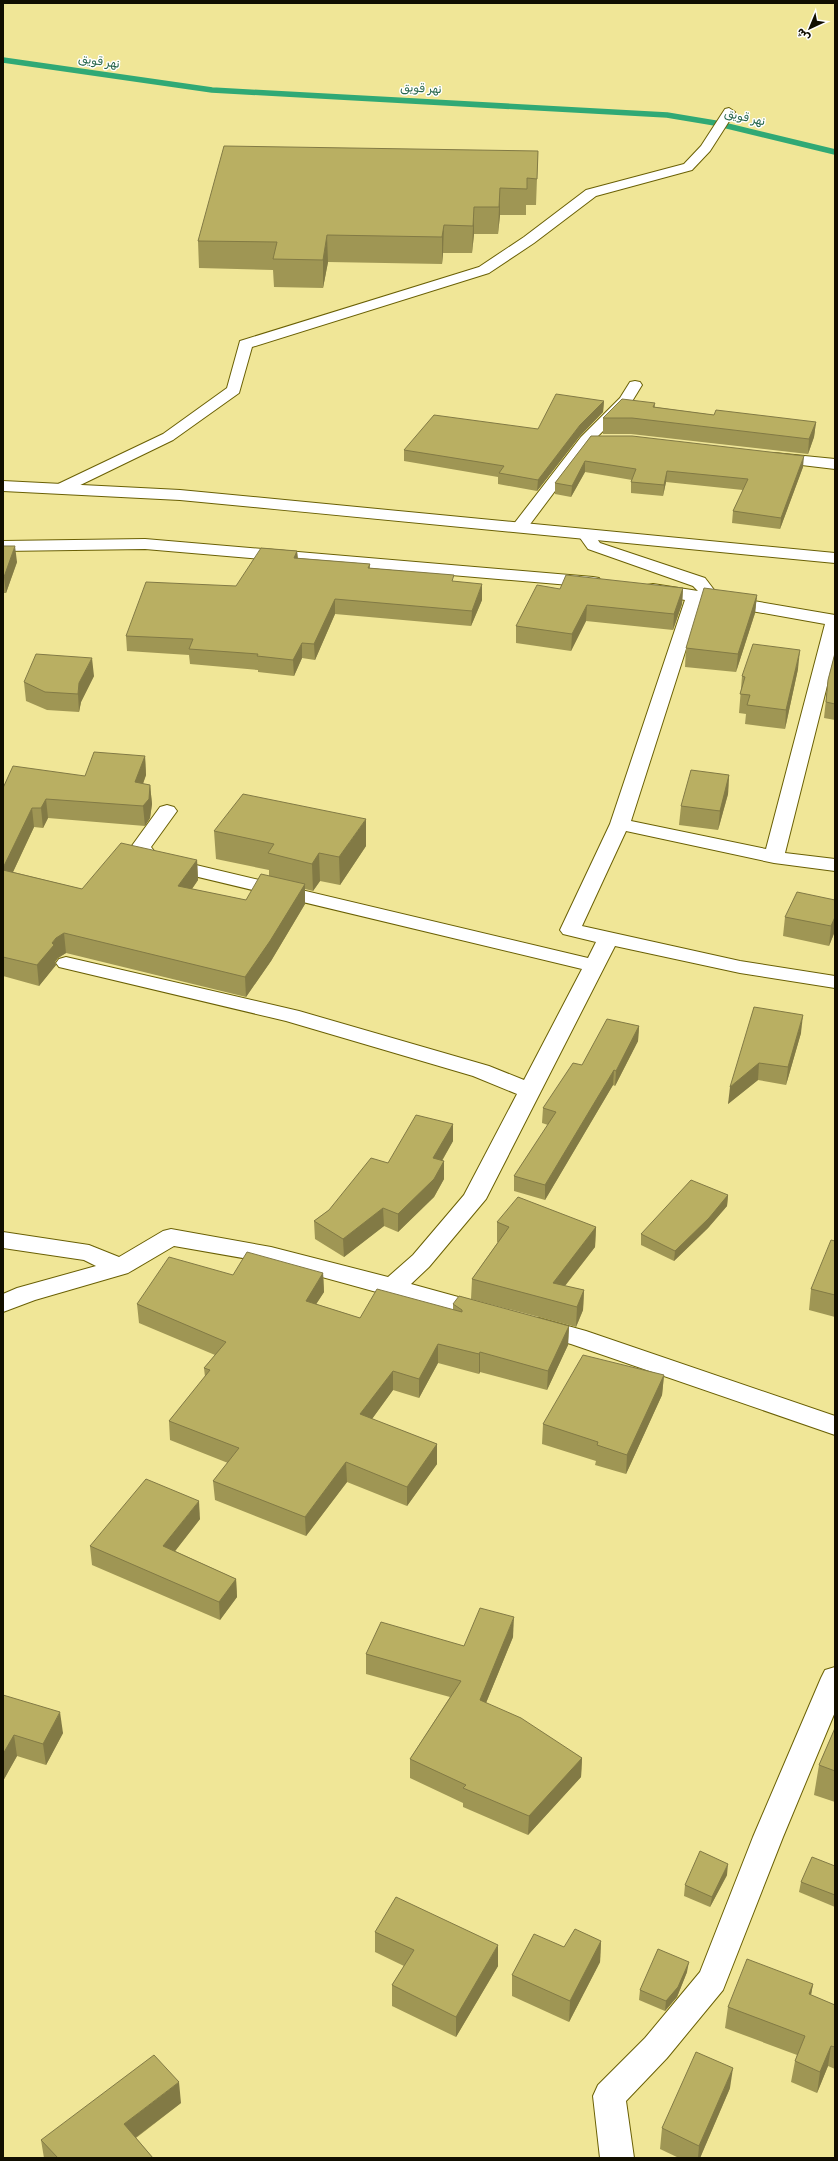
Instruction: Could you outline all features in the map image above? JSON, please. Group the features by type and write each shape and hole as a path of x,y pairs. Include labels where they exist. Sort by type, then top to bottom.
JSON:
{"street":[{"path":"62,488 168,436 234,390 245,344 484,270 529,240 591,193 688,167 706,148 724,121"},
{"path":"519,528 586,440 626,400 635,385"},
{"path":"586,440 608,440"},
{"path":"756,456 835,464"},
{"path":"3,486 62,488 180,496 835,558"},
{"path":"586,535 594,546 654,568 699,582 704,598 620,824 570,930 740,967 835,982"},
{"path":"3,546 145,544 608,583"},
{"path":"639,586 835,620 774,857"},
{"path":"167,811 141,847 151,860 594,966"},
{"path":"620,824 774,857 835,865"},
{"path":"393,1287 421,1261 474,1199 608,939"},
{"path":"66,963 291,1016 481,1071 531,1091"},
{"path":"3,1304 26,1294 120,1267 171,1237 271,1255 576,1337 835,1426"},
{"path":"3,1240 89,1253 120,1267"},
{"path":"617,2158 608,2096 656,2048 712,1980 768,1837 835,1678"}],"building":[{"path":"224,146 538,151 537,179 527,178 527,189 500,188 499,207 474,207 473,226 444,225 442,237 327,235 323,260 273,259 277,242 198,241"},
{"path":"556,394 604,401 580,425 538,480 499,473 504,466 404,450 434,415 538,429"},
{"path":"622,399 655,403 653,407 714,415 716,410 816,422 809,439 632,418 603,418"},
{"path":"591,436 632,436 804,456 781,518 733,511 748,479 667,471 664,485 631,482 636,469 585,461 572,486 555,483"},
{"path":"3,546 15,546 4,577 3,577"},
{"path":"261,548 297,551 294,558 370,564 368,568 454,575 452,581 482,584 472,611 335,599 314,644 302,643 293,660 257,656 258,654 189,649 193,639 126,636 146,582 236,586"},
{"path":"566,575 683,588 674,614 587,605 572,634 516,626 537,585 560,589"},
{"path":"704,588 757,595 738,654 686,648"},
{"path":"753,644 800,650 786,710 747,705 750,695 740,694 745,677 742,676"},
{"path":"835,653 835,704 826,702 828,680"},
{"path":"36,654 92,658 79,683 78,694 45,692 24,682"},
{"path":"94,752 145,756 135,782 150,785 149,799 143,806 46,799 41,808 32,808 3,868 3,788 13,766 85,776"},
{"path":"691,770 729,775 720,811 681,806"},
{"path":"243,794 366,819 339,857 319,853 312,864 268,853 274,844 214,831"},
{"path":"121,843 197,860 178,886 246,900 261,874 305,884 270,941 245,977 64,933 56,938 52,943 54,945 37,965 3,957 3,870 82,889"},
{"path":"797,892 835,900 835,917 831,926 785,917"},
{"path":"754,1007 803,1015 788,1067 759,1063 730,1087"},
{"path":"607,1019 639,1026 616,1071 614,1070 545,1185 514,1176 556,1112 543,1108 573,1063 582,1065"},
{"path":"416,1115 453,1124 433,1158 444,1161 434,1179 398,1214 383,1208 343,1239 314,1221 329,1210 371,1158 388,1163"},
{"path":"691,1180 728,1195 709,1218 675,1251 641,1234"},
{"path":"518,1197 596,1227 553,1283 584,1290 577,1307 472,1279 509,1227 497,1222"},
{"path":"831,1240 835,1241 835,1295 811,1289"},
{"path":"247,1252 323,1273 306,1301 360,1318 377,1289 462,1312 462,1310 453,1304 459,1296 569,1326 548,1371 480,1352 479,1354 438,1344 419,1379 393,1371 360,1414 437,1444 407,1487 346,1462 305,1517 213,1481 239,1448 169,1421 210,1370 204,1368 226,1342 137,1304 169,1257 233,1275"},
{"path":"583,1355 664,1375 627,1455 597,1445 598,1442 543,1424"},
{"path":"146,1479 199,1501 163,1546 236,1579 219,1602 90,1546"},
{"path":"480,1608 514,1617 480,1700 521,1718 582,1758 529,1816 463,1788 466,1785 410,1759 461,1681 366,1654 381,1622 464,1646"},
{"path":"3,1695 60,1712 43,1744 14,1735 3,1754"},
{"path":"835,1728 835,1771 819,1765"},
{"path":"700,1851 728,1864 712,1897 685,1885"},
{"path":"812,1857 835,1866 835,1895 801,1882"},
{"path":"396,1897 498,1945 456,2017 392,1985 414,1950 375,1932"},
{"path":"575,1929 601,1941 570,2001 512,1975 534,1934 564,1947"},
{"path":"658,1949 689,1962 678,1987 666,2001 640,1990"},
{"path":"747,1959 813,1984 809,1994 835,2005 835,2047 831,2046 820,2072 795,2061 805,2036 728,2007"},
{"path":"696,2052 733,2068 699,2146 662,2128"},
{"path":"154,2055 179,2082 124,2124 153,2158 58,2158 41,2140"}],"waterway":[{"name":"نهر قويق","path":"3,60 212,90 667,115 715,123 835,152"}]}
